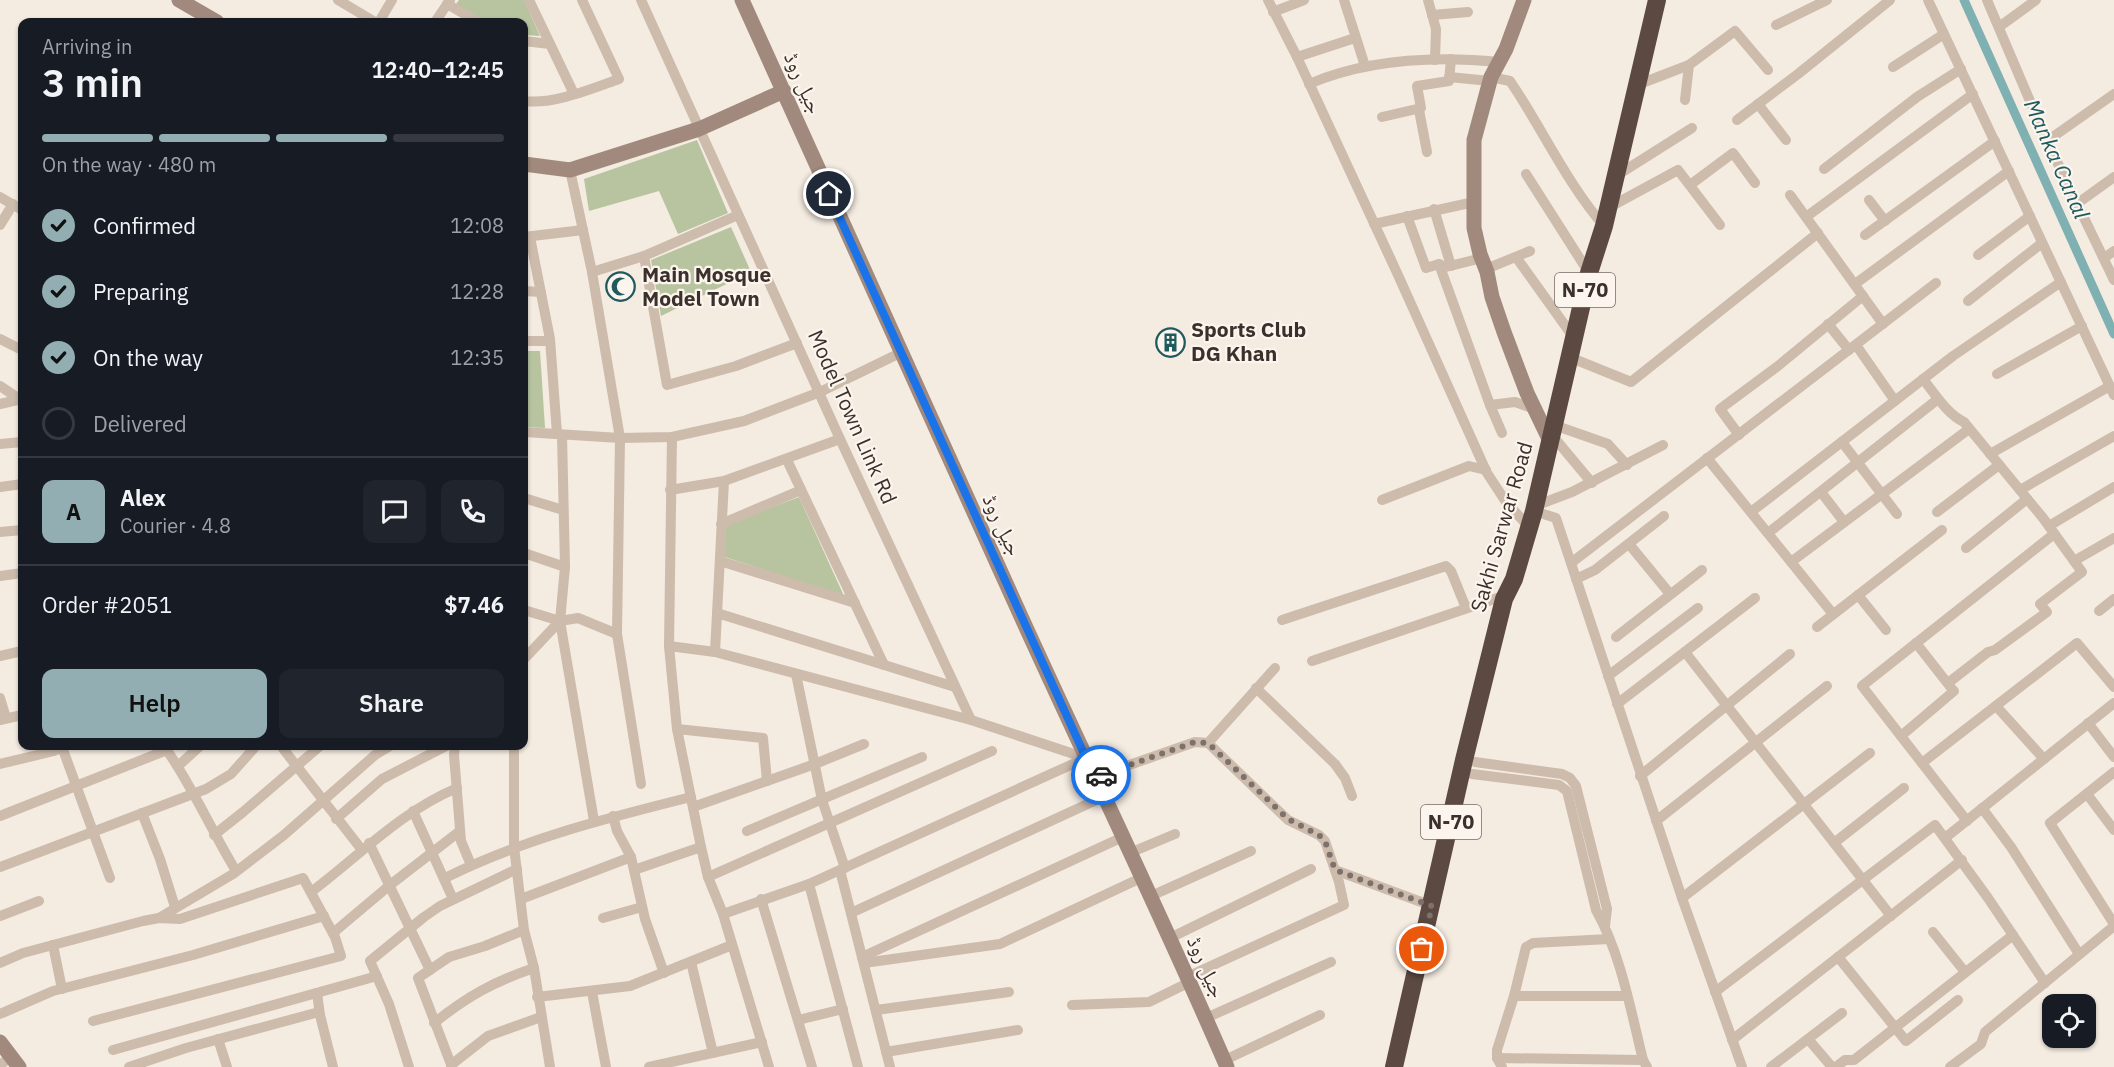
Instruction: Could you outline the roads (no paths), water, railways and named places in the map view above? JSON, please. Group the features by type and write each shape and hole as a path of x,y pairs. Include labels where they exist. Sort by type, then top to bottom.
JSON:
{"highway":[{"name":"Sakhi Sarwar Road","path":"1394,1067 1411,1014 1432,906 1449,849 1464,760 1510,587 1533,515 1589,273 1604,226 1657,0"},
{"name":"N-70","path":"1403,1067 1411,1014 1449,849 1474,768 1513,602 1510,587"}],"main road":[{"path":"179,0 210,18"},
{"name":"جیل روڈ","path":"742,0 900,353 1086,758 1125,836 1206,1018 1224,1064"},
{"path":"1524,0 1506,49 1490,79 1474,140 1474,228 1495,306 1535,408 1552,433"},
{"path":"528,165 570,170 699,129 784,91"},
{"path":"0,1042 10,1063"}],"street":[{"path":"338,0 370,18"},
{"path":"380,18 392,0"},
{"path":"530,0 574,94"},
{"path":"528,102 574,94 619,79 582,0"},
{"name":"Model Town Link Rd","path":"641,0 840,439 971,720"},
{"path":"1268,0 1297,57 1427,337 1486,470 1506,502 1533,515 1556,518 1640,776 1742,1067"},
{"path":"1273,12 1304,0"},
{"path":"1344,0 1365,66"},
{"path":"1428,0 1436,29 1435,60"},
{"path":"1776,26 1827,0"},
{"path":"1737,120 1890,0"},
{"path":"1928,0 2112,391 1990,454"},
{"path":"1987,0 2048,141 2114,280"},
{"path":"1999,27 2036,0"},
{"path":"438,18 449,2 472,18"},
{"path":"1432,15 1468,12"},
{"path":"1637,85 1689,64 1735,31 1768,70"},
{"path":"1893,67 1944,34"},
{"path":"1297,57 1356,38"},
{"path":"528,41 550,44"},
{"path":"1309,84 1328,76 1365,66 1451,59 1499,62"},
{"path":"1427,152 1417,86 1449,81 1451,59"},
{"path":"1685,100 1689,64"},
{"path":"1824,168 1917,97 1961,69"},
{"path":"1449,77 1510,81 1584,203 1604,226"},
{"path":"1806,217 1973,94"},
{"path":"2048,141 2114,94"},
{"path":"1758,104 1786,140"},
{"path":"1382,117 1419,110"},
{"path":"1615,177 1692,128"},
{"path":"1865,235 1995,141"},
{"path":"1690,185 1733,153 1755,183"},
{"path":"570,170 592,272 620,438 617,634 641,784"},
{"path":"1608,208 1678,170 1720,225"},
{"path":"1855,284 2009,171"},
{"path":"1526,174 1589,273"},
{"path":"2078,203 2114,177"},
{"path":"1790,195 1883,324"},
{"path":"0,197 18,207 0,225"},
{"path":"1869,200 1885,221"},
{"path":"1374,224 1474,202"},
{"path":"1434,209 1451,266"},
{"path":"592,272 644,256 738,215"},
{"path":"1407,216 1426,268 1439,264 1446,267 1484,263 1516,257 1530,251"},
{"path":"1978,255 2030,216"},
{"path":"528,237 583,230"},
{"path":"1569,357 1631,382 1818,233"},
{"path":"528,241 550,341 560,434 565,567 560,621 594,821"},
{"path":"1968,301 2042,243"},
{"path":"2104,258 2114,251"},
{"path":"644,256 667,386 736,366 797,343"},
{"path":"1516,257 1574,338"},
{"path":"1439,264 1502,433"},
{"path":"1751,512 1953,356 2061,282"},
{"path":"1571,563 1936,283"},
{"path":"528,291 541,292"},
{"path":"1738,435 1720,409 1863,296"},
{"path":"1828,324 1852,348 1895,401"},
{"path":"1997,375 2082,326"},
{"path":"0,339 18,348"},
{"path":"528,341 550,341"},
{"path":"528,432 620,438 672,437 744,421 819,392 900,353"},
{"path":"1901,736 1953,690 1988,652 1995,650 2047,612 2040,604 2082,572 2020,490 1969,429 1938,399 1923,379"},
{"path":"0,386 18,397"},
{"path":"1768,533 1938,399"},
{"path":"0,404 18,400"},
{"path":"1490,405 1515,402 1535,408"},
{"path":"1791,562 1969,429"},
{"path":"1552,433 1608,444 1627,465"},
{"path":"1552,433 1592,483"},
{"path":"2020,490 2114,436"},
{"path":"672,437 669,646 676,729 708,878 723,914 769,1067"},
{"path":"670,490 724,481 840,439"},
{"path":"0,444 18,442"},
{"path":"1842,442 1898,514"},
{"path":"1533,515 1663,445"},
{"path":"1707,458 1833,614"},
{"path":"787,460 884,665"},
{"path":"1937,512 1999,465"},
{"path":"1382,500 1469,466 1486,470"},
{"path":"715,652 724,481"},
{"path":"0,487 18,485"},
{"path":"1967,821 1862,686 2051,530 2114,487"},
{"path":"722,524 801,490"},
{"path":"1821,492 1844,522"},
{"path":"528,499 563,510"},
{"path":"1966,548 2027,499"},
{"path":"1576,579 1595,570 1664,516"},
{"path":"0,532 18,530"},
{"path":"1817,627 1942,530"},
{"path":"2074,561 2114,538"},
{"path":"1629,544 1670,594"},
{"path":"528,554 565,567"},
{"path":"720,561 855,603"},
{"path":"1282,620 1446,566 1451,571 1466,608"},
{"path":"1616,637 1702,570"},
{"path":"0,576 18,574"},
{"path":"1312,661 1466,608 1510,587"},
{"path":"1858,595 1886,630"},
{"path":"1617,704 1755,598"},
{"path":"2099,611 2114,599"},
{"path":"1608,676 1698,608"},
{"path":"528,611 560,621 578,618 617,634"},
{"path":"717,613 955,687"},
{"path":"528,655 560,621"},
{"path":"1916,643 1953,690"},
{"path":"1922,763 2076,643 2114,687"},
{"path":"669,646 715,652 971,720 1086,758"},
{"path":"0,656 18,652"},
{"path":"1685,652 1891,916"},
{"path":"1640,776 1790,654"},
{"path":"1208,743 1275,668"},
{"path":"796,674 822,800 843,869 851,913 890,1067"},
{"path":"1656,821 1827,686"},
{"path":"1257,688 1335,764 1345,778 1353,796"},
{"path":"0,698 3,719 18,716"},
{"path":"1945,838 2114,703"},
{"path":"1996,706 2044,759"},
{"path":"2088,723 2114,757"},
{"path":"676,729 763,738 768,781"},
{"path":"1072,1005 1149,1002 1189,980 1344,905 1325,841 1319,835 1288,819 1208,743 1195,742 1095,777"},
{"path":"445,878 514,847 594,821 692,802 768,781 864,744"},
{"path":"0,764 50,750"},
{"path":"65,750 110,878"},
{"path":"0,816 160,750"},
{"path":"166,750 194,793 214,835 236,871"},
{"path":"178,766 196,750"},
{"path":"0,867 206,789 231,774 252,750"},
{"path":"283,750 336,819 366,847 390,885 430,970"},
{"path":"214,835 315,750"},
{"path":"159,918 236,871 284,835 383,750"},
{"path":"336,819 382,779 438,750"},
{"path":"455,750 461,841 471,865"},
{"path":"514,750 514,847 524,930 534,969 550,1067"},
{"path":"708,878 992,751"},
{"path":"1682,898 1870,753"},
{"path":"747,831 922,757"},
{"path":"723,914 809,884 1086,758"},
{"path":"1474,768 1544,778 1562,785 1568,791 1588,853 1596,910 1605,926 1627,996 1645,1064 1500,1063 1497,1050 1514,996 1524,950 1529,944 1609,939"},
{"path":"1950,1067 1981,1044 1985,1032 2114,925 2050,823 2114,772"},
{"path":"311,892 413,810 457,788"},
{"path":"1834,843 1904,788"},
{"path":"2087,794 2114,830"},
{"path":"851,913 1105,796"},
{"path":"1982,808 2011,847 2079,954"},
{"path":"413,810 453,899"},
{"path":"142,813 175,907"},
{"path":"613,816 617,831 631,857 642,907 664,973"},
{"path":"1715,992 1935,825 1962,860 2044,983"},
{"path":"333,933 460,831"},
{"path":"1132,852 1175,834"},
{"path":"863,960 1125,836"},
{"path":"634,870 701,847"},
{"path":"1151,896 1251,850"},
{"path":"521,899 631,857"},
{"path":"1732,1040 1962,860"},
{"path":"409,1067 389,1004 370,961 424,917 453,899 517,869"},
{"path":"1170,938 1311,869"},
{"path":"1335,870 1432,906"},
{"path":"863,960 1000,944 1143,877"},
{"path":"0,963 52,945 159,918 180,919 303,878 333,933 341,956 93,1021"},
{"path":"809,884 858,1067"},
{"path":"761,899 812,1067"},
{"path":"0,916 39,901"},
{"path":"603,918 642,907"},
{"path":"0,1014 34,998 62,989 193,955 324,916"},
{"path":"524,930 485,946 449,957 418,978 451,1066 488,1036 541,1017"},
{"path":"1933,932 1965,972"},
{"path":"1808,1039 1834,1067 1845,1060 1854,1060 2013,935"},
{"path":"52,945 62,989"},
{"path":"537,996 592,992 630,986 732,945"},
{"path":"1838,957 1906,1041 1958,1000"},
{"path":"692,962 713,1053"},
{"path":"1206,1018 1331,962"},
{"path":"434,1023 479,991 534,969"},
{"path":"113,1050 377,976"},
{"path":"592,992 606,1067"},
{"path":"876,1010 1009,992"},
{"path":"317,993 319,1012 333,1067"},
{"path":"1514,996 1627,996"},
{"path":"798,1020 843,1009"},
{"path":"129,1067 151,1064 218,1039 319,1012"},
{"path":"1771,1067 1842,1014"},
{"path":"1224,1064 1320,1015"},
{"path":"886,1052 1018,1030"},
{"path":"218,1039 227,1067"},
{"path":"649,1067 666,1065 762,1041"}],"waterway":[{"name":"Manka Canal","path":"1964,0 2114,334"}],"place":[{"name":"Main Mosque Model Town","path":"621,287"},
{"name":"Sports Club DG Khan","path":"1170,342"}]}
